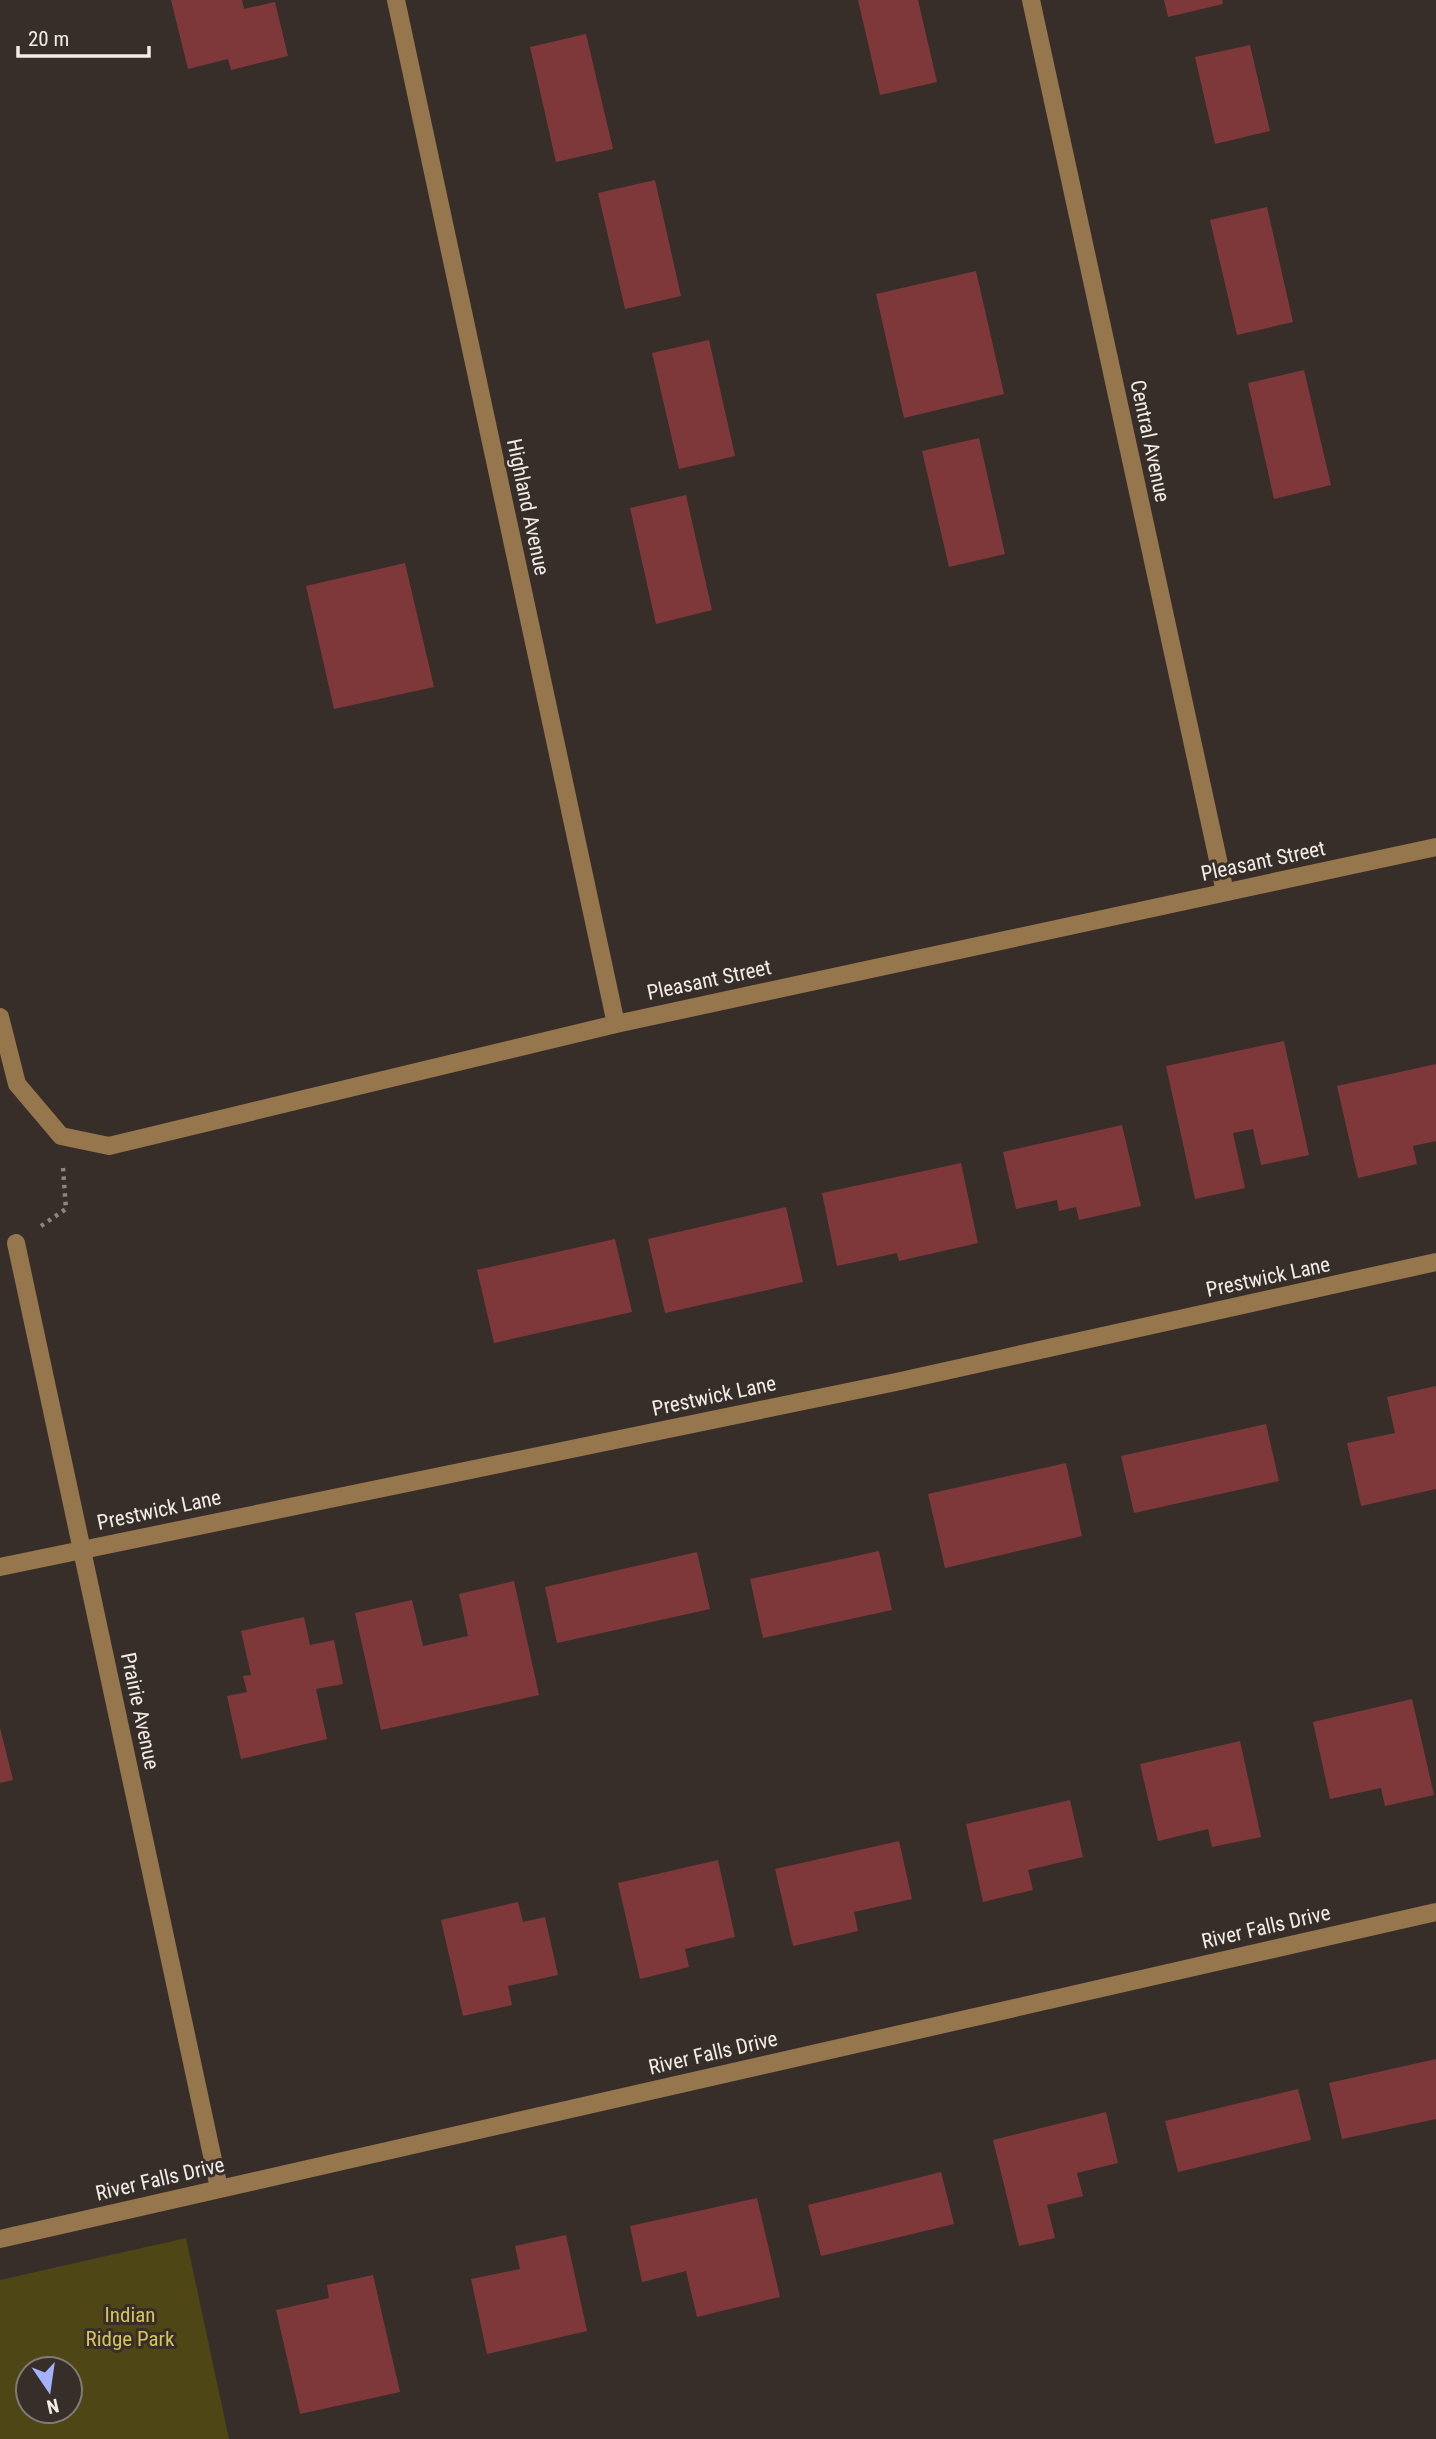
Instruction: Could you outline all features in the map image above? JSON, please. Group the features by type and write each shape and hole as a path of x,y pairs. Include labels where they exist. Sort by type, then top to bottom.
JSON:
{"street":[{"name":"Highland Avenue","path":"396,0 616,1024"},
{"name":"Central Avenue","path":"1031,0 1225,892"},
{"name":"Pleasant Street","path":"61,1136 109,1146 616,1024 1436,847"},
{"path":"0,1017 17,1084 61,1136"},
{"name":"Prairie Avenue","path":"16,1243 219,2188"},
{"name":"Prestwick Lane","path":"0,1567 896,1382 1436,1262"},
{"name":"River Falls Drive","path":"0,2239 1436,1912"}],"path":[{"path":"16,1243 66,1209 61,1136"}],"green space":[{"name":"Indian Ridge Park","path":"186,2238 229,2439 0,2439 0,2280"}],"building":[{"path":"171,0 242,0 244,9 275,2 288,56 231,70 228,59 188,69"},
{"path":"858,0 918,0 937,82 880,95"},
{"path":"1164,0 1222,0 1223,4 1168,17"},
{"path":"586,34 613,149 556,162 530,47"},
{"path":"1250,45 1270,131 1215,144 1195,57"},
{"path":"655,180 681,296 625,309 598,193"},
{"path":"1267,207 1293,322 1237,335 1210,220"},
{"path":"976,271 1004,394 904,418 876,294"},
{"path":"709,340 735,456 679,469 652,353"},
{"path":"1304,370 1331,485 1274,499 1248,383"},
{"path":"979,438 1005,554 949,567 922,451"},
{"path":"686,495 712,610 656,624 630,508"},
{"path":"405,563 434,687 334,709 306,586"},
{"path":"1284,1041 1309,1155 1261,1165 1253,1129 1233,1133 1245,1188 1195,1199 1166,1066"},
{"path":"1436,1064 1436,1141 1413,1146 1417,1164 1358,1178 1337,1086"},
{"path":"1122,1125 1141,1206 1079,1220 1076,1207 1059,1211 1057,1200 1016,1209 1003,1152"},
{"path":"961,1163 978,1243 899,1261 897,1253 837,1266 822,1193"},
{"path":"786,1207 803,1282 665,1313 648,1239"},
{"path":"615,1239 632,1312 494,1343 477,1270"},
{"path":"1436,1386 1436,1489 1361,1506 1347,1443 1395,1433 1387,1397"},
{"path":"1266,1424 1279,1481 1134,1513 1121,1456"},
{"path":"1066,1463 1082,1536 945,1568 928,1494"},
{"path":"879,1551 892,1610 763,1638 750,1579"},
{"path":"697,1552 710,1609 557,1643 545,1587"},
{"path":"514,1581 539,1695 381,1730 355,1613 412,1600 423,1646 468,1636 459,1594"},
{"path":"304,1617 310,1645 334,1640 343,1684 316,1689 327,1739 241,1759 227,1696 247,1692 243,1676 251,1675 241,1631"},
{"path":"1412,1699 1434,1795 1385,1806 1381,1788 1330,1799 1313,1722"},
{"path":"0,1728 13,1780 0,1783"},
{"path":"1240,1741 1261,1837 1212,1847 1208,1829 1158,1841 1140,1764"},
{"path":"1070,1800 1083,1857 1028,1870 1033,1890 983,1902 966,1824"},
{"path":"899,1841 912,1899 854,1912 858,1931 793,1946 775,1869"},
{"path":"718,1860 735,1937 685,1949 689,1967 640,1979 618,1883"},
{"path":"518,1902 523,1922 545,1917 558,1975 508,1986 512,2005 463,2016 441,1920"},
{"path":"1436,2059 1436,2119 1342,2139 1329,2083"},
{"path":"1298,2089 1311,2140 1178,2172 1165,2121"},
{"path":"1106,2112 1118,2163 1077,2173 1083,2196 1047,2205 1055,2238 1019,2246 993,2140"},
{"path":"941,2172 954,2224 821,2256 808,2205"},
{"path":"757,2198 780,2297 697,2317 686,2271 642,2282 630,2226"},
{"path":"566,2235 587,2331 487,2354 471,2279 520,2269 515,2246"},
{"path":"373,2275 400,2392 300,2414 276,2310 329,2298 327,2285"}]}
